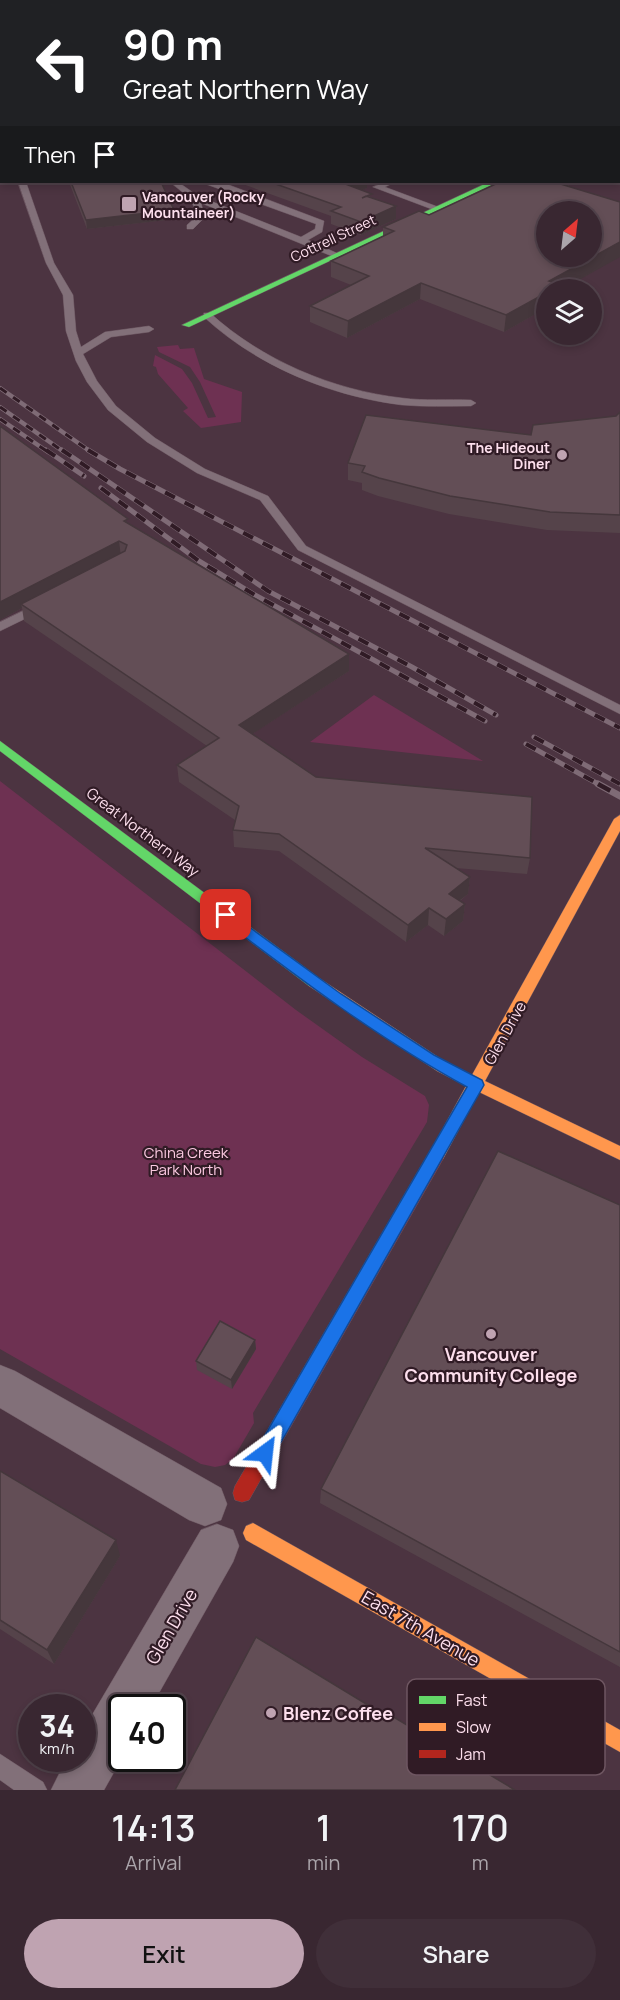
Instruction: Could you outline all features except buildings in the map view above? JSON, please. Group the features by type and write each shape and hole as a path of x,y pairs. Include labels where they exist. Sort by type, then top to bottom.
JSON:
{"street":[{"name":"Cottrell Street","path":"186,325 492,183"},
{"name":"Great Northern Way","path":"0,745 336,998 428,1059 476,1085 620,1153"},
{"name":"Glen Drive","path":"131,1694 614,839 620,819"},
{"name":"East 7th Avenue","path":"0,1385 510,1679"},
{"name":"East 7th Avenue","path":"605,1733 620,1742"},
{"path":"76,1790 108,1736"}],"lane":[{"path":"22,183 50,263 68,295 71,331 78,353 92,382 112,408 151,440 201,471 264,498 303,548 620,710"},
{"path":"175,183 195,198 337,255"},
{"path":"210,183 221,185 321,223 319,230 301,241"},
{"path":"386,183 373,186 437,208"},
{"path":"190,227 201,217 195,198"},
{"path":"207,315 223,332 302,377 394,401 471,403"},
{"path":"78,353 108,334 149,329"},
{"path":"0,627 51,601"},
{"path":"0,1766 35,1790"}],"green space":[{"path":"178,345 180,349 194,348 204,379 242,392 241,422 201,428 183,411 188,408 153,366 155,355 182,369 192,383 208,418 216,417 200,382 190,367 159,352 157,347"},
{"path":"374,695 483,761 310,742"},
{"name":"China Creek Park North","path":"0,781 296,1010 362,1057 425,1096 429,1105 427,1122 253,1413 254,1423 233,1459 225,1465 215,1467 201,1464 0,1349"}],"railway":[{"path":"0,388 89,451"},
{"path":"0,407 64,452"},
{"path":"0,419 48,452"},
{"path":"46,450 84,476"},
{"path":"62,450 268,591 412,667 496,715"},
{"path":"89,451 120,469 620,728"},
{"path":"101,488 199,561 255,595 485,721"},
{"path":"534,737 620,784"},
{"path":"526,744 600,785"},
{"path":"598,784 620,796"}],"traffic: fast":[{"path":"186,325 492,183"},
{"path":"0,745 314,982"}],"traffic: slow":[{"path":"437,1154 620,819"},
{"path":"314,982 442,1067 620,1153"},
{"path":"253,1533 509,1679"},
{"path":"605,1733 620,1742"}],"traffic: jam":[{"path":"242,1493 437,1154"}],"place":[{"name":"Vancouver (Rocky Mountaineer)","path":"129,204"},
{"name":"The Hideout Diner","path":"562,455"},
{"name":"Vancouver Community College","path":"491,1334"},
{"name":"Blenz Coffee","path":"271,1713"}],"route":[{"path":"226,915 336,998 428,1059 476,1085 265,1453"}]}
